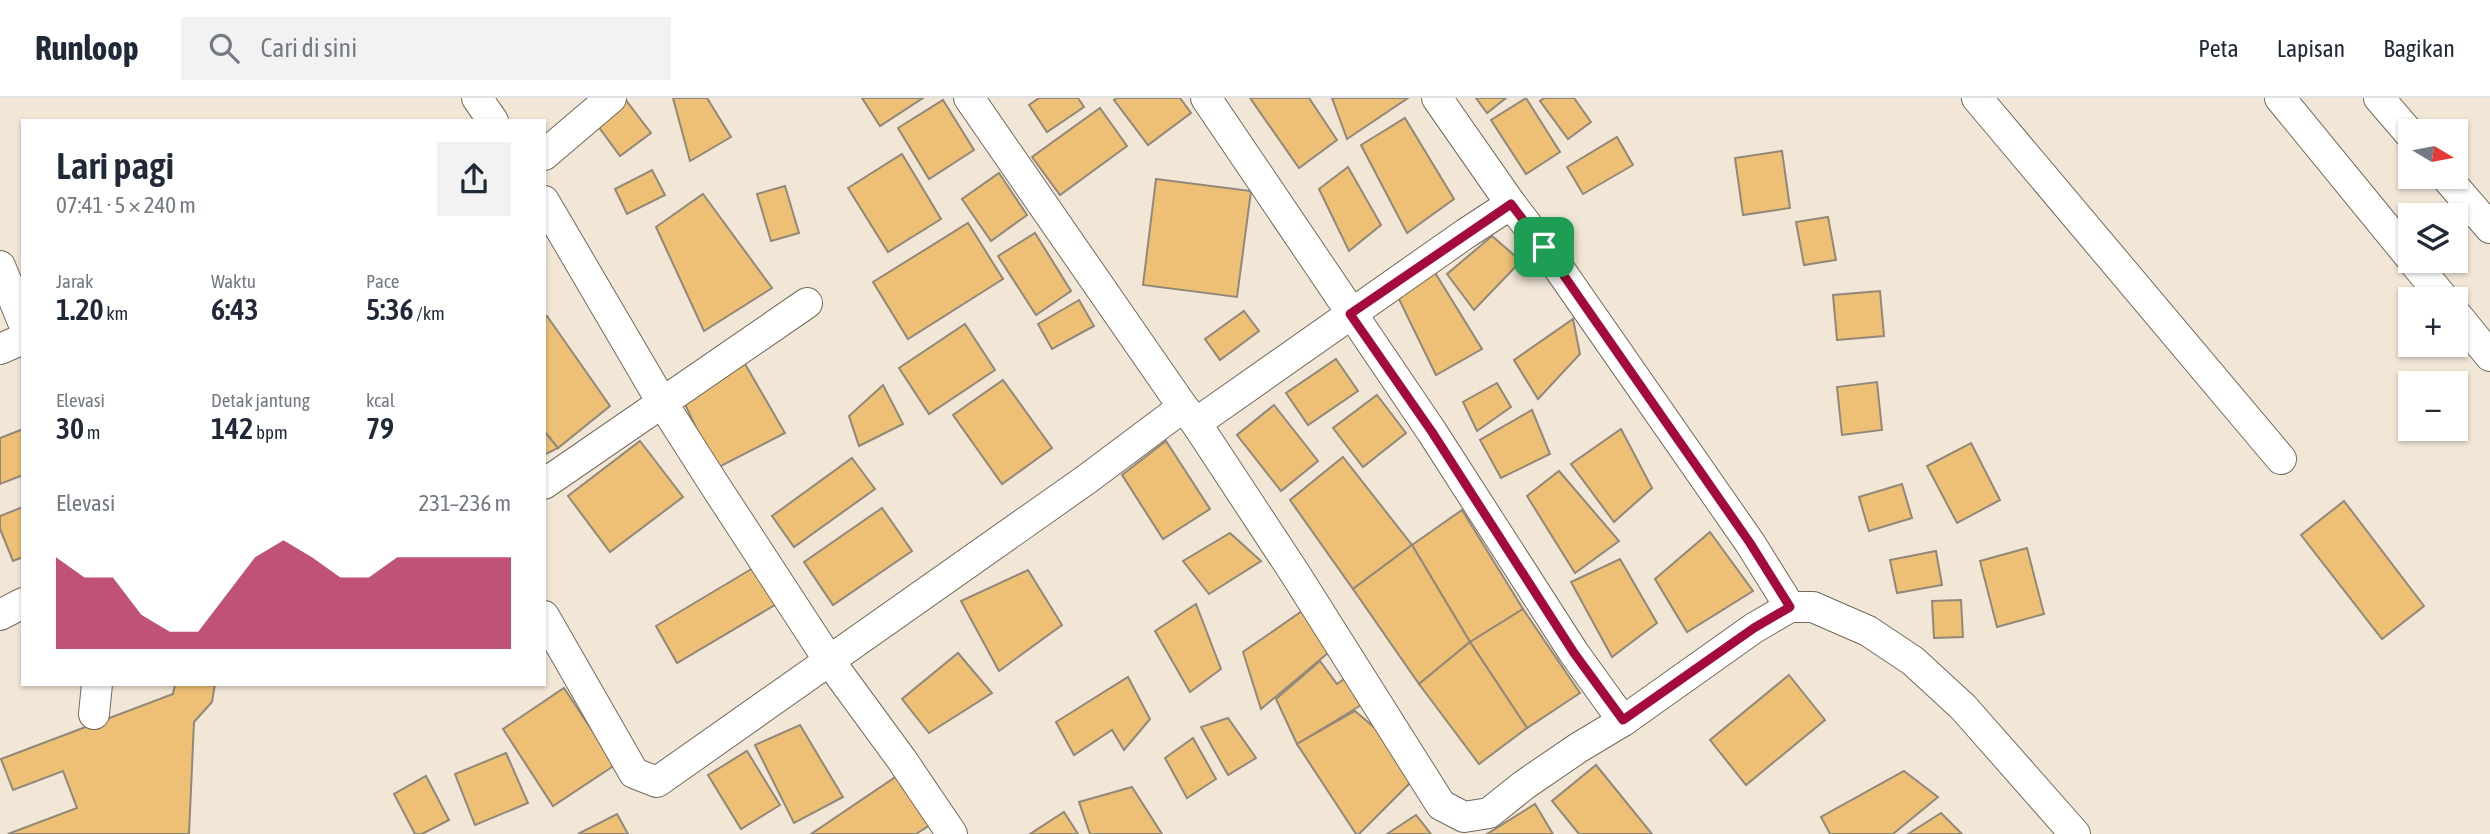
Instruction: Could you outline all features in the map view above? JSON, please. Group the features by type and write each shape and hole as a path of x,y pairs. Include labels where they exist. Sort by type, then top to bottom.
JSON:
{"street":[{"path":"477,98 492,119"},
{"path":"546,153 611,98"},
{"path":"969,98 1190,415 1296,575 1441,805 1464,817 1489,813 1578,747 1623,720 1754,628 1790,607 1813,607 1868,631 1913,661 1963,707 2075,834"},
{"path":"1206,98 1432,432 1574,653 1623,720"},
{"path":"1437,98 1750,543 1790,607"},
{"path":"1977,98 2281,459"},
{"path":"2280,98 2398,243"},
{"path":"2379,98 2398,120"},
{"path":"2456,189 2490,228"},
{"path":"546,204 663,404 828,659 952,834"},
{"path":"546,619 634,773 657,782 1087,479 1350,314 1511,204"},
{"path":"0,266 21,317"},
{"path":"2423,273 2434,287"},
{"path":"546,483 807,303"},
{"path":"2468,329 2490,356"},
{"path":"0,349 21,340"},
{"path":"0,615 21,604"},
{"path":"94,714 97,686"}],"building":[{"path":"673,98 707,98 731,137 690,161"},
{"path":"862,98 923,98 880,126"},
{"path":"1039,98 1078,98 1084,107 1047,132 1029,105"},
{"path":"1180,98 1191,113 1148,145 1114,100"},
{"path":"1250,98 1309,98 1337,140 1299,168"},
{"path":"1332,98 1408,98 1347,139"},
{"path":"1476,98 1506,98 1487,113"},
{"path":"1526,98 1560,152 1526,174 1491,120"},
{"path":"1544,98 1574,98 1591,122 1568,139 1540,101"},
{"path":"625,99 651,133 620,156 595,122"},
{"path":"943,100 974,150 929,179 898,128"},
{"path":"1100,108 1127,146 1060,195 1032,157"},
{"path":"1405,118 1454,199 1407,233 1361,145"},
{"path":"1617,137 1633,165 1583,194 1567,167"},
{"path":"1782,151 1790,208 1743,215 1735,158"},
{"path":"902,154 941,219 888,252 848,188"},
{"path":"1348,167 1381,225 1349,251 1319,189"},
{"path":"652,170 665,195 627,214 615,189"},
{"path":"999,173 1027,215 991,241 962,199"},
{"path":"1156,179 1251,191 1237,297 1143,285"},
{"path":"785,186 799,233 771,241 757,194"},
{"path":"703,194 772,288 704,331 656,227"},
{"path":"1828,217 1836,260 1804,265 1796,222"},
{"path":"968,223 1003,279 908,339 873,282"},
{"path":"1035,233 1071,291 1036,315 998,256"},
{"path":"1492,236 1521,261 1474,310 1447,274"},
{"path":"1434,271 1482,349 1436,375 1395,291"},
{"path":"1880,291 1884,336 1837,340 1833,295"},
{"path":"1079,300 1094,326 1052,349 1038,324"},
{"path":"1244,311 1259,331 1220,360 1205,339"},
{"path":"546,317 610,406 558,448 546,433"},
{"path":"1573,319 1580,354 1538,399 1514,360"},
{"path":"965,324 995,370 929,414 899,368"},
{"path":"1336,359 1358,391 1308,425 1286,393"},
{"path":"745,364 785,433 715,469 684,402"},
{"path":"1003,380 1052,448 1002,484 953,415"},
{"path":"1877,382 1882,430 1842,435 1837,387"},
{"path":"1497,383 1511,407 1477,431 1463,402"},
{"path":"883,385 903,424 859,446 849,416"},
{"path":"1377,395 1406,433 1363,467 1333,428"},
{"path":"1274,405 1318,461 1281,491 1237,435"},
{"path":"1532,410 1550,454 1501,478 1480,440"},
{"path":"1621,429 1652,488 1614,522 1571,464"},
{"path":"21,430 21,476 0,484 0,438"},
{"path":"546,433 558,448 546,454"},
{"path":"640,441 683,497 610,552 568,496"},
{"path":"1166,441 1210,509 1163,539 1122,475"},
{"path":"1971,443 2000,500 1957,523 1927,466"},
{"path":"1343,457 1412,545 1353,589 1290,500"},
{"path":"852,458 875,489 794,547 772,516"},
{"path":"1559,471 1619,541 1575,573 1527,496"},
{"path":"1902,484 1912,518 1869,531 1859,497"},
{"path":"2344,501 2424,606 2382,639 2301,535"},
{"path":"21,508 21,558 13,561 0,529 0,516"},
{"path":"882,508 912,551 833,605 804,562"},
{"path":"1462,510 1523,609 1470,642 1412,545"},
{"path":"1710,532 1753,591 1687,632 1655,579"},
{"path":"1230,533 1261,561 1209,594 1183,561"},
{"path":"1412,545 1470,642 1419,684 1353,589"},
{"path":"2027,548 2044,614 1997,627 1980,561"},
{"path":"1936,551 1942,585 1897,593 1890,560"},
{"path":"1620,559 1657,623 1612,657 1571,582"},
{"path":"758,565 780,602 677,663 656,626"},
{"path":"1028,570 1062,625 999,671 961,601"},
{"path":"1961,600 1963,637 1934,638 1932,601"},
{"path":"1196,604 1221,669 1190,692 1155,631"},
{"path":"1305,609 1328,653 1261,709 1243,652"},
{"path":"1523,609 1580,693 1527,728 1470,642"},
{"path":"1470,642 1527,728 1479,764 1419,684"},
{"path":"958,653 992,693 929,733 902,699"},
{"path":"1320,661 1337,684 1348,676 1363,704 1297,744 1276,699"},
{"path":"1789,675 1825,720 1746,785 1710,740"},
{"path":"1128,677 1150,719 1124,750 1112,730 1074,755 1056,722"},
{"path":"175,686 215,686 212,702 194,722 189,834 8,834 77,808 63,771 13,790 1,759 173,694"},
{"path":"564,688 615,765 553,806 503,729"},
{"path":"1355,711 1396,746 1414,779 1359,834 1356,834 1297,744"},
{"path":"1228,718 1256,758 1228,775 1201,727"},
{"path":"800,725 843,797 794,823 755,745"},
{"path":"1193,738 1216,779 1187,798 1165,758"},
{"path":"747,751 780,805 741,829 708,775"},
{"path":"506,753 528,803 475,825 455,774"},
{"path":"1596,765 1652,834 1579,834 1552,801"},
{"path":"1904,771 1938,797 1893,834 1830,834 1821,817"},
{"path":"426,776 449,820 422,834 415,834 394,794"},
{"path":"897,776 930,825 916,834 811,834"},
{"path":"1132,787 1162,834 1090,834 1079,802"},
{"path":"1535,804 1553,834 1487,834"},
{"path":"1064,812 1078,834 1030,834"},
{"path":"1941,813 1962,834 1908,834"},
{"path":"617,814 628,834 578,834"},
{"path":"1416,815 1431,834 1387,834"}],"route":[{"path":"1511,204 1544,247 1750,543 1790,607 1754,628 1623,720 1574,653 1432,432 1350,314 1511,204"}]}
